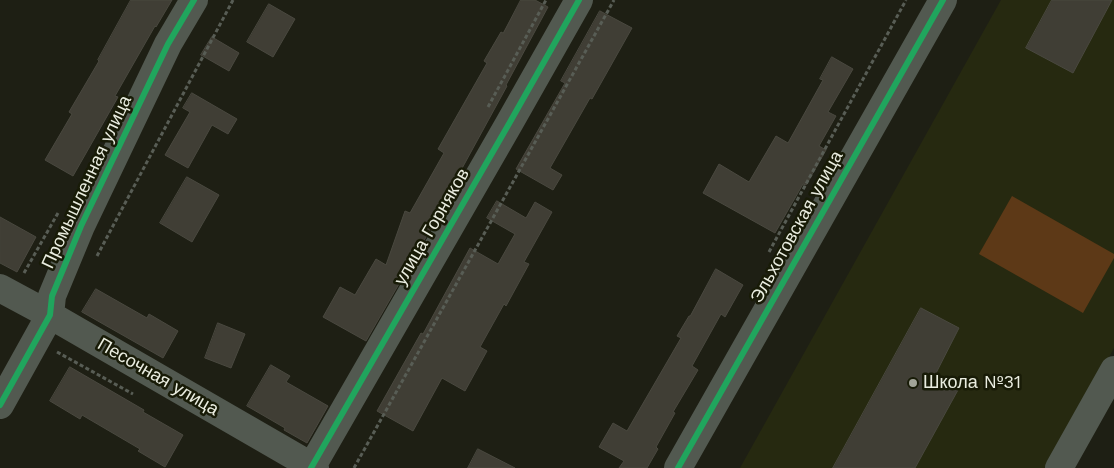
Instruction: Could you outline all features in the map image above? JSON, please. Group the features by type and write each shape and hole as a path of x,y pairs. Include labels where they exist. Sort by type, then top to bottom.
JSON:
{"street":[{"name":"Промышленная улица","path":"0,405 50,315 52,296 81,226 168,44 194,0"},
{"name":"улица Горняков","path":"313,467 579,0"},
{"name":"Эльхотовская улица","path":"678,468 943,0"},
{"name":"Песочная улица","path":"0,288 313,467"},
{"path":"1059,468 1114,370"}],"path":[{"path":"93,263 232,0"},
{"path":"484,113 546,0"},
{"path":"354,468 614,0"},
{"path":"765,260 906,0"},
{"path":"55,350 140,398"}],"shaded area":[{"path":"1001,0 1114,0 1114,348 1047,468 740,468"},
{"path":"1012,196 1114,254 1114,258 1083,313 979,254"}],"building":[{"path":"131,0 172,0 115,96 118,97 73,176 45,160 72,114 69,112 99,61"},
{"path":"521,0 535,0 548,7 460,172 463,173 366,341 323,317 340,287 355,295 376,259 386,265 405,211 410,213 444,153 438,149 487,63 484,61 501,32 503,33"},
{"path":"1052,0 1112,0 1073,73 1026,48"},
{"path":"269,4 295,19 273,57 247,42"},
{"path":"600,11 632,28 550,168 562,175 553,190 516,169 565,83 561,81"},
{"path":"212,37 239,53 229,71 201,55"},
{"path":"832,57 853,69 828,112 836,116 819,146 826,150 806,185 803,184 775,233 703,193 719,164 749,182 776,136 788,143 823,80 820,79"},
{"path":"192,93 237,119 228,134 212,125 188,168 165,155 190,112 183,108"},
{"path":"187,177 219,195 192,242 160,223"},
{"path":"497,201 526,218 535,202 552,212 524,262 529,264 506,306 504,304 480,347 487,351 465,391 442,378 413,431 377,411 421,333 423,334 470,248 498,264 515,234 487,218"},
{"path":"0,217 36,237 17,272 0,263"},
{"path":"716,269 743,285 725,317 721,314 692,366 698,370 673,412 675,413 656,447 658,449 647,468 619,468 624,461 599,447 613,423 627,431 681,338 677,336"},
{"path":"96,289 147,318 149,314 178,331 163,358 82,312"},
{"name":"Школа №31","path":"921,308 959,328 934,377 958,390 915,468 833,468"},
{"path":"218,323 245,334 231,368 205,358"},
{"path":"271,365 290,376 286,382 328,406 307,443 247,406"},
{"path":"70,367 183,435 165,467 138,451 140,449 82,415 80,419 50,401"},
{"path":"478,449 515,468 468,468"}],"cycle path":[{"path":"0,405 50,315 52,296 81,226 168,44 194,0"},
{"path":"311,468 579,0"},
{"path":"678,468 943,0"}],"place":[{"name":"Школа №31","path":"913,383"}]}
